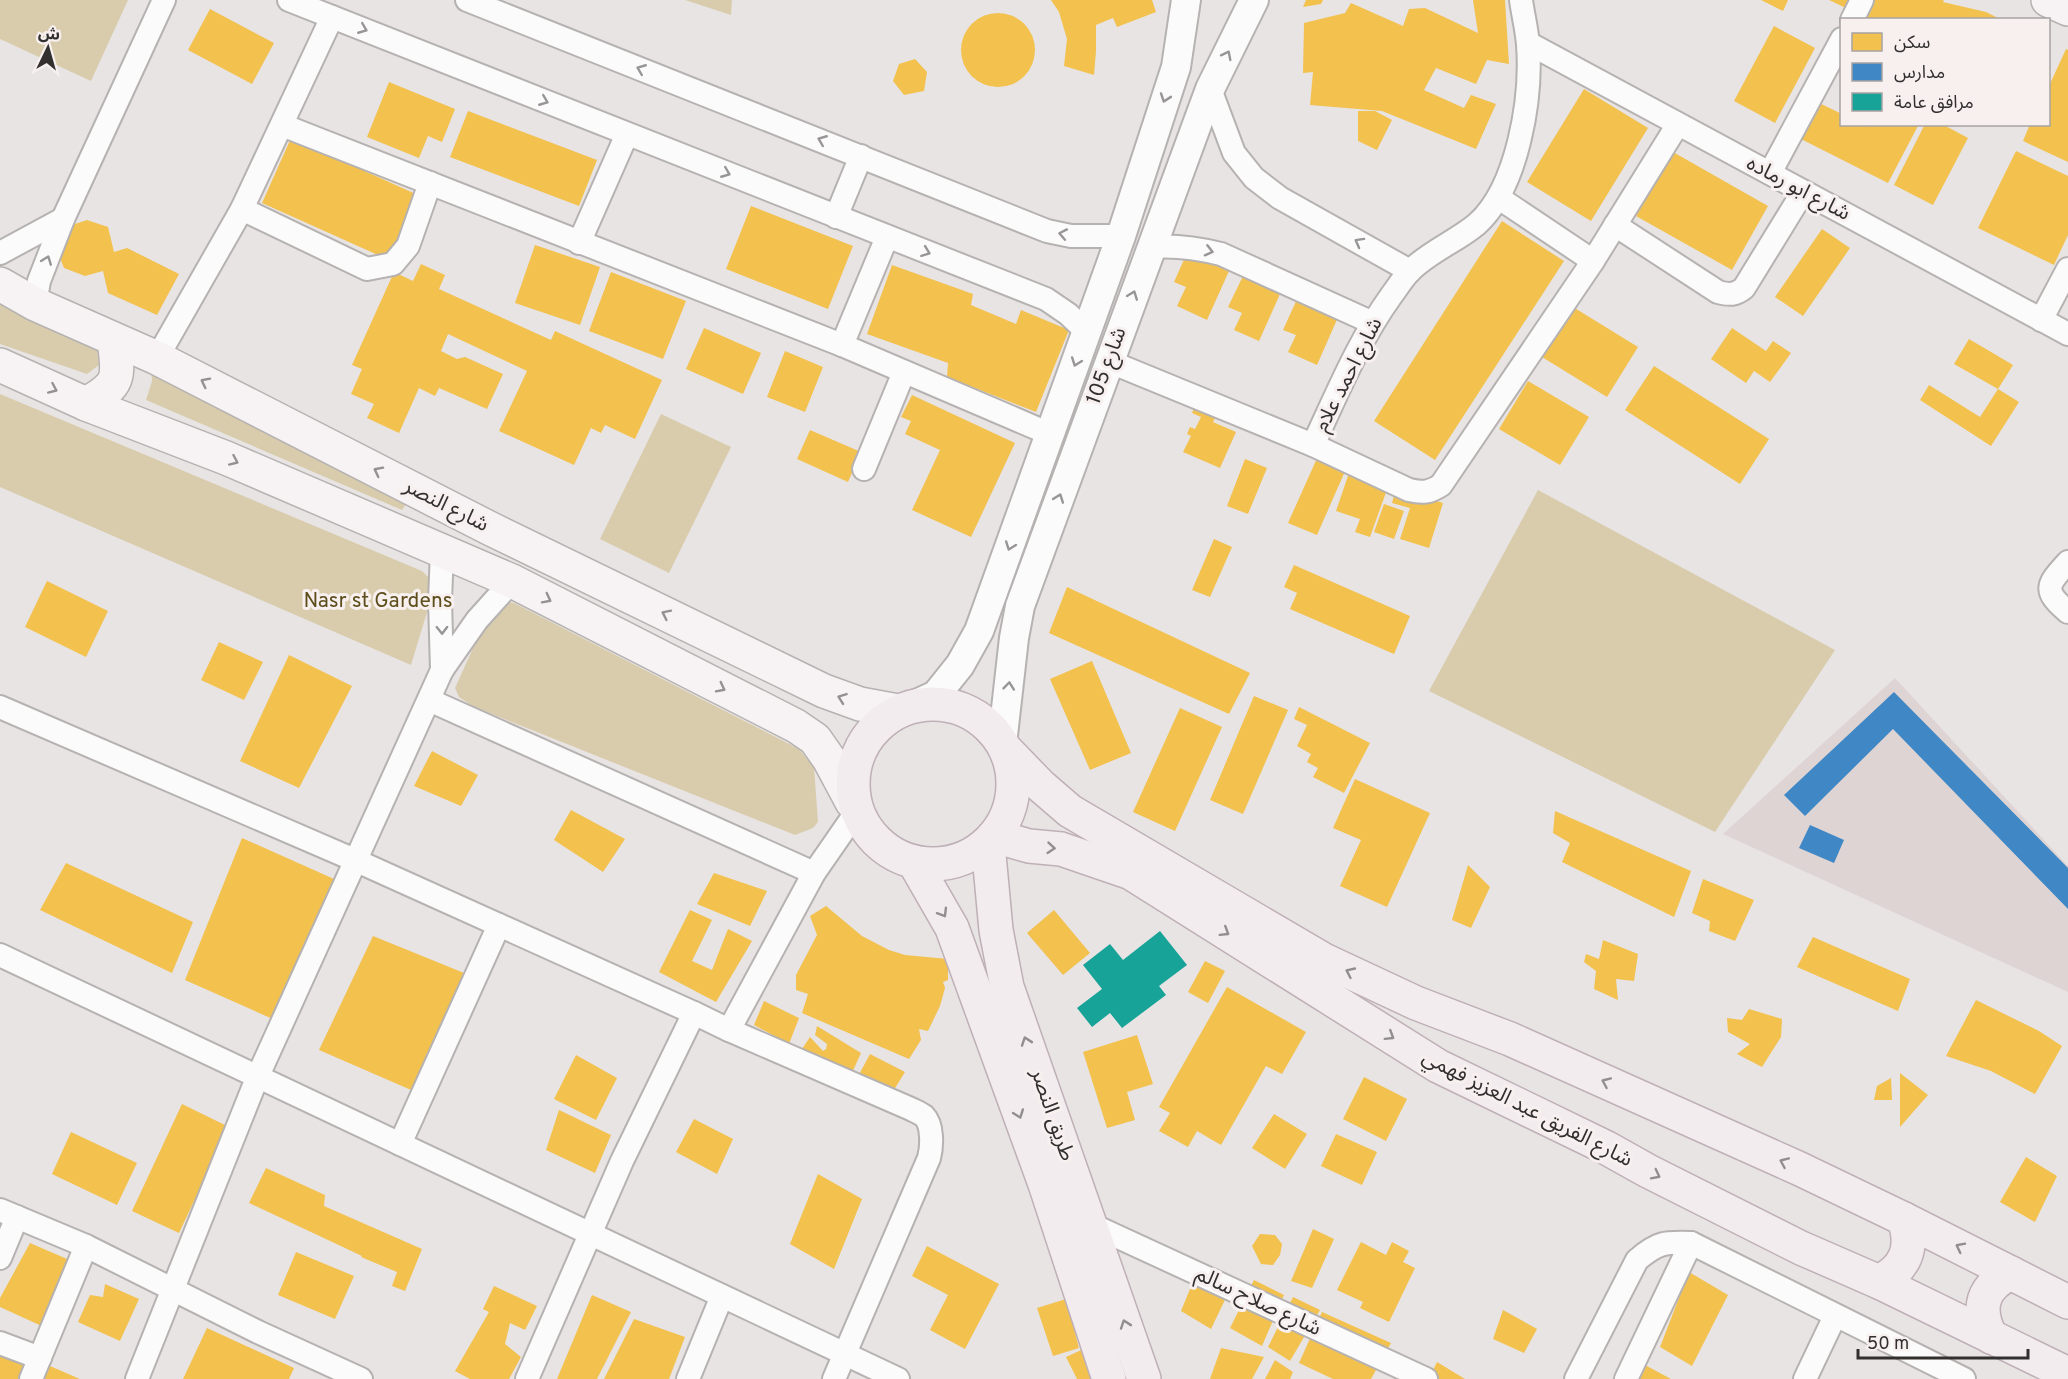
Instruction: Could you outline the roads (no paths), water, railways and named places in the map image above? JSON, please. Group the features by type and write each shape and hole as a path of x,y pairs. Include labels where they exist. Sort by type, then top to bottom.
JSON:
{"main road":[{"path":"2048,0 2068,9"},
{"name":"شارع النصر","path":"0,284 35,304 157,358 491,529 824,691 860,704 905,709"},
{"path":"86,404 111,388 116,377 118,370 114,340"},
{"name":"شارع النصر","path":"0,365 86,404 226,458 512,581 796,726 815,739 855,806"},
{"path":"1005,748 1014,776 1013,800 1004,824 977,852 957,861 936,864 914,862 888,851 869,832 855,806 853,782 859,753 874,729 905,709 940,704 968,711 991,727 1005,748 1041,786 1070,811 1324,960 1416,1003 1521,1044 1800,1169 2068,1302"},
{"name":"طريق النصر","path":"991,840 991,886 1000,957 1007,987 1144,1379"},
{"name":"شارع الفريق عبد العزيز فهمي","path":"991,840 1061,849 1131,873 1438,1066 1605,1147 1648,1172 1801,1248 1879,1282 2068,1374"},
{"name":"طريق النصر","path":"914,862 952,928 1045,1184 1109,1379"},
{"path":"1879,1282 1890,1276 1906,1256 1909,1244 1904,1219"},
{"path":"1991,1336 1982,1312 1984,1299 1999,1278 2011,1273"}],"street":[{"path":"35,304 39,281 63,219 164,0"},
{"path":"289,0 1046,299 1068,314 1087,332"},
{"path":"467,0 1047,231 1071,236 1121,236"},
{"name":"شارع 105","path":"905,709 936,695 960,664 979,631 1121,236 1176,67 1186,0"},
{"name":"شارع 105","path":"1005,748 1014,638 1020,606 1108,361 1210,89 1254,0"},
{"name":"شارع احمد علام","path":"1313,445 1359,347 1410,271 1451,240 1477,224 1499,198 1512,169 1520,136 1529,71 1528,43 1521,0"},
{"path":"1853,18 1862,0"},
{"path":"157,358 242,209 332,17"},
{"name":"شارع ابو رماده","path":"1528,43 2068,334"},
{"path":"1770,174 1840,43"},
{"path":"1210,89 1234,153 1254,178 1280,198 1410,271"},
{"path":"1108,361 1313,445 1409,490 1421,493 1431,491 1441,486 1593,261 1678,124"},
{"path":"282,125 842,345 1050,434"},
{"path":"579,243 627,134"},
{"path":"836,217 861,156"},
{"path":"242,209 367,269 393,264 408,246 430,183"},
{"path":"1615,225 1718,292 1736,294 1744,288 1803,192"},
{"path":"1499,198 1593,261"},
{"path":"0,253 63,219"},
{"path":"842,345 887,237"},
{"path":"1151,247 1172,245 1221,254 1373,323"},
{"path":"2041,320 2068,268"},
{"path":"864,469 904,372"},
{"path":"442,550 440,600 442,670"},
{"path":"2068,562 2052,579 2050,589 2053,599 2068,612"},
{"path":"137,1379 257,1078 442,670 477,620 512,581"},
{"path":"429,700 814,873"},
{"path":"0,707 357,861 925,1117 931,1141 929,1158 834,1379"},
{"path":"729,1030 814,873 855,806"},
{"path":"400,1144 499,925"},
{"path":"0,955 898,1379"},
{"path":"527,1379 622,1161 694,1012"},
{"path":"0,1258 8,1214 86,1246 268,1337 361,1379"},
{"name":"شارع صلاح سالم","path":"1090,1224 1378,1369 1426,1379"},
{"path":"1576,1379 1637,1260 1649,1249 1667,1242 1691,1244 1835,1316 1932,1372 1964,1379"},
{"path":"1626,1379 1691,1244"},
{"path":"31,1379 86,1246"},
{"path":"688,1379 722,1296"},
{"path":"1805,1379 1835,1316"},
{"path":"0,1343 40,1358"}],"park label":[{"name":"Nasr st Gardens","path":"378,601"}]}
